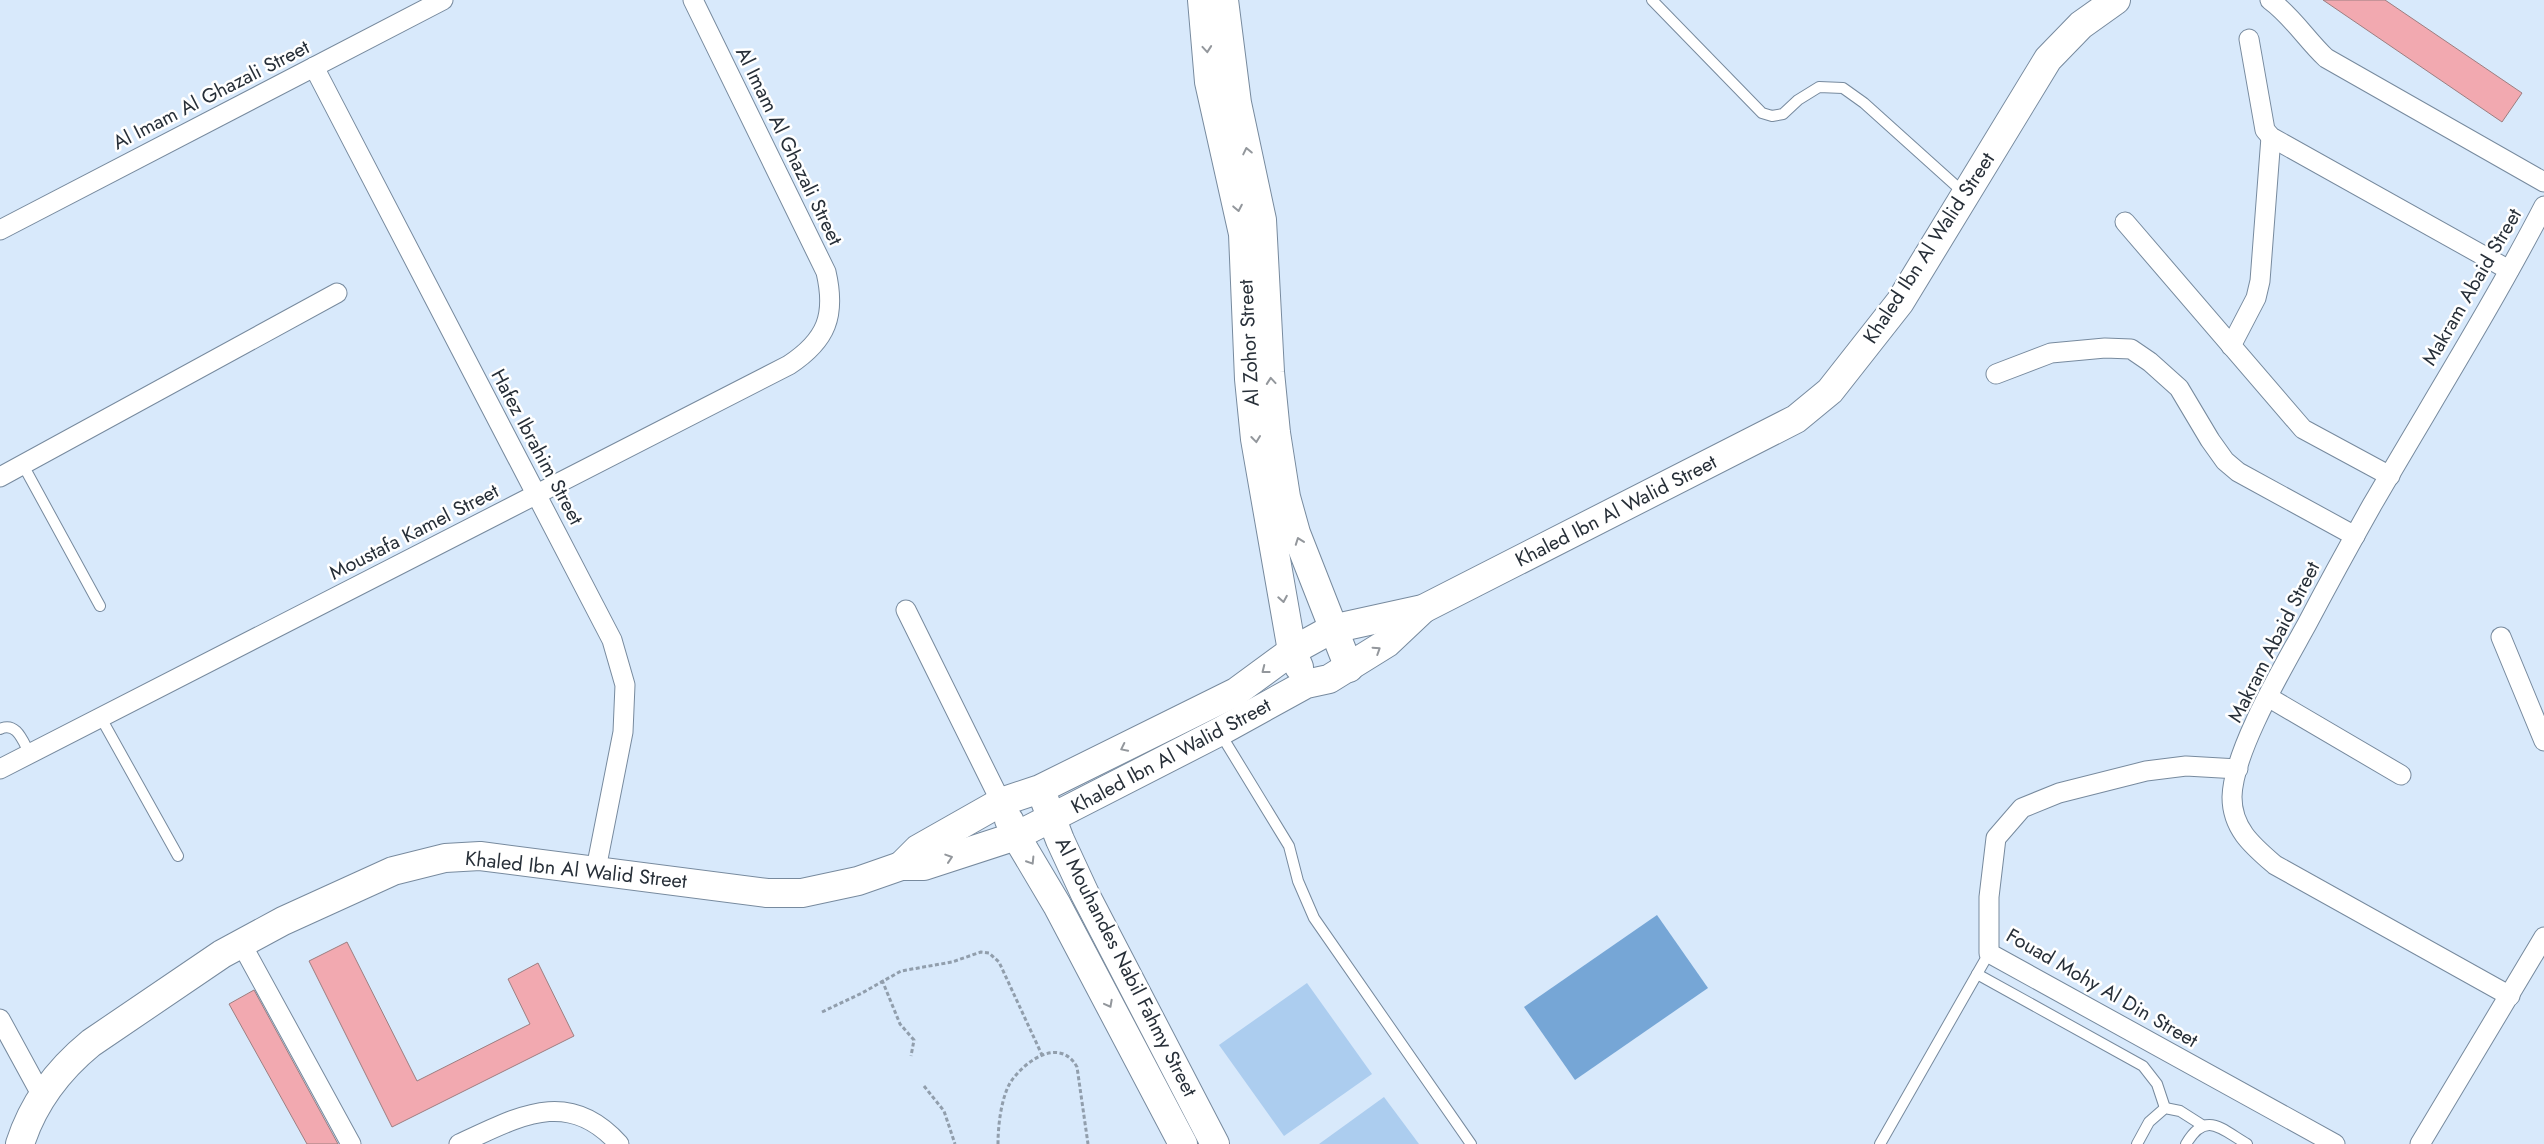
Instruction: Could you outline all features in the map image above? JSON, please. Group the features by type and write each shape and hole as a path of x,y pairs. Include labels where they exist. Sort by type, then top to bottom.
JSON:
{"street":[{"name":"Al Imam Al Ghazali Street","path":"0,230 444,0"},
{"name":"Al Imam Al Ghazali Street","path":"693,0 826,272 831,293 829,315"},
{"name":"Al Zohor Street","path":"1202,0 1209,82 1243,234 1249,378 1255,439 1292,651 1306,684"},
{"name":"Al Zohor Street","path":"1224,0 1237,103 1262,220 1271,381 1286,496 1296,533 1348,668"},
{"path":"2270,0 2285,6 2305,38 2326,58 2544,182"},
{"name":"Khaled Ibn Al Walid Street","path":"901,866 918,849 1001,802 1040,789 1236,692 1292,651 1332,629 1423,609 1796,419 1830,392 1900,302 2048,59 2081,25 2116,1"},
{"path":"2249,39 2265,130 2271,137 2510,270"},
{"name":"Hafez Ibrahim Street","path":"314,67 612,640 625,685 623,732 596,870"},
{"path":"2231,346 2256,298 2260,281 2271,137"},
{"name":"Makram Abaid Street","path":"2510,996 2275,865 2248,842 2238,827 2232,797 2238,769 2268,697 2355,536 2510,270 2544,206"},
{"path":"2125,222 2303,429 2390,476"},
{"path":"0,478 337,292"},
{"name":"Moustafa Kamel Street","path":"0,769 789,365 808,353 817,341 829,315"},
{"path":"1996,374 2050,353 2105,348 2131,349 2150,362 2179,388 2210,440 2225,461 2238,472 2355,536"},
{"name":"Khaled Ibn Al Walid Street","path":"20,1144 33,1111 42,1096 74,1056 90,1043 242,943 291,917 393,871 445,858 480,856 767,893 802,893 858,882 901,866 924,866 1016,836 1219,732 1306,684 1329,679 1387,643 1423,609"},
{"path":"906,610 1001,802"},
{"path":"2501,637 2544,741"},
{"path":"2268,697 2402,774"},
{"name":"Fouad Mohy Al Din Street","path":"2238,769 2186,766 2146,771 2059,793 2022,808 1996,838 1989,896 1989,953 2336,1144"},
{"name":"Al Mouhandes Nabil Fahmy Street","path":"1040,789 1053,817 1060,840 1085,894 1216,1144"},
{"name":"Al Mouhandes Nabil Fahmy Street","path":"1001,802 1016,836 1044,882 1182,1144"},
{"path":"2420,1144 2544,937"},
{"path":"242,943 351,1144"},
{"path":"0,1019 42,1096"},
{"path":"460,1144 522,1115 551,1110 581,1116 607,1131 619,1144"}],"lane":[{"path":"1652,0 1762,113 1772,116 1783,114 1798,100 1819,87 1843,88 1864,103 1965,194"},
{"path":"23,465 100,606"},
{"path":"101,718 178,856"},
{"path":"0,729 7,726 15,729 30,754"},
{"path":"1219,732 1289,846 1298,881 1314,918 1471,1144"},
{"path":"1880,1144 1989,953"},
{"path":"1977,974 2143,1066 2156,1084 2164,1108"},
{"path":"2164,1108 2180,1111 2202,1125"},
{"path":"2136,1144 2149,1122 2164,1108"},
{"path":"2186,1144 2195,1130 2202,1125 2210,1124 2248,1144"}],"path":[{"path":"822,1012 862,993 901,971 989,953 999,962 1042,1055"},
{"path":"882,980 900,1024 914,1040 911,1056"},
{"path":"998,1144 1005,1098 1010,1084 1019,1073 1042,1055 1052,1051 1063,1052 1072,1057 1077,1067 1088,1144"},
{"path":"924,1086 944,1111 955,1144"}],"shaded area":[{"path":"1657,915 1708,988 1575,1080 1524,1007"},
{"path":"1307,983 1372,1074 1284,1136 1219,1045"},
{"path":"1384,1097 1419,1144 1319,1144"}],"building":[{"path":"2323,0 2385,0 2522,93 2502,122"},
{"path":"347,942 417,1081 530,1024 508,979 538,963 574,1036 392,1127 309,961"},
{"path":"254,990 338,1144 307,1144 229,1004"}]}
